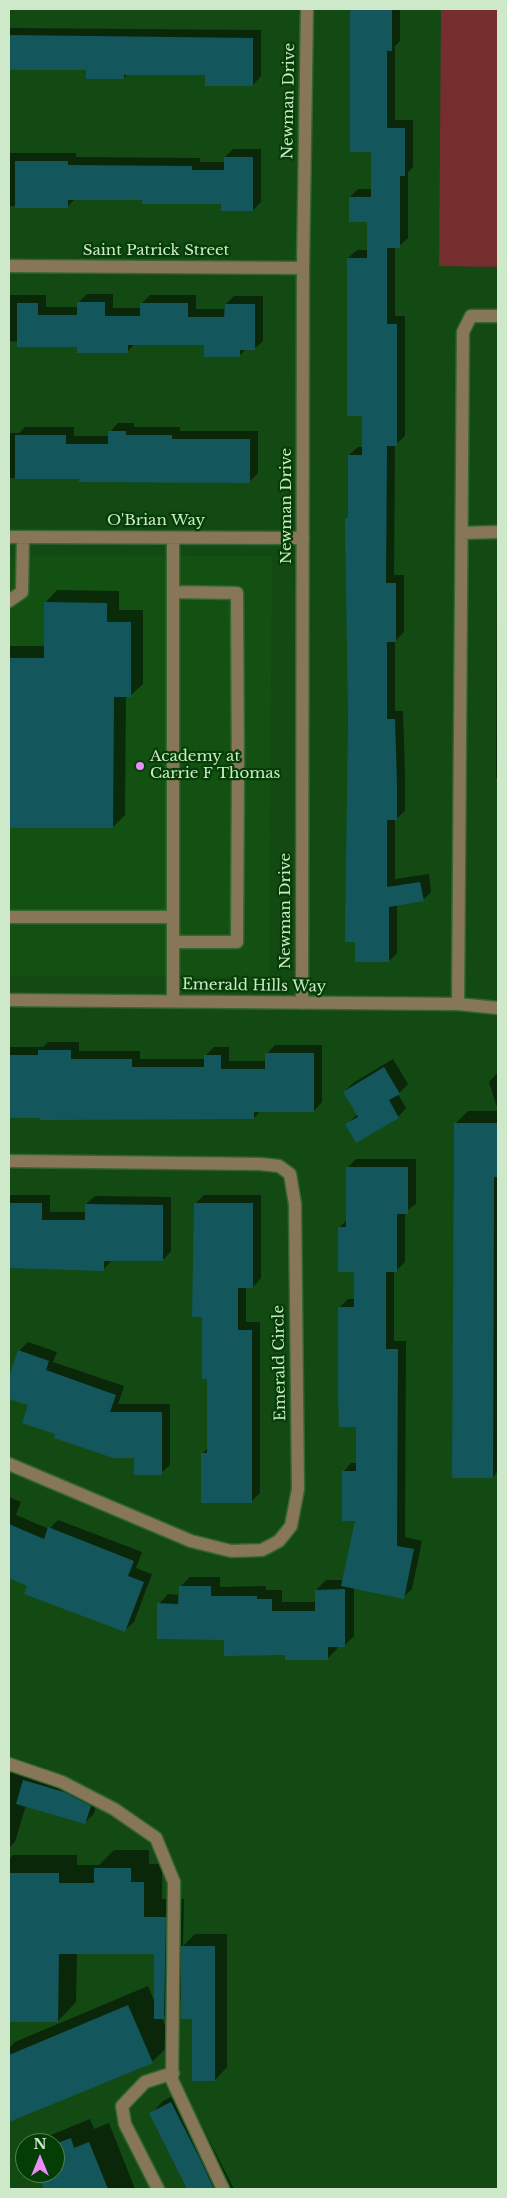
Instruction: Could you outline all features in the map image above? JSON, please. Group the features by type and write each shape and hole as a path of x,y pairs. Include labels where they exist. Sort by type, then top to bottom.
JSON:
{"street":[{"name":"Newman Drive","path":"302,1003 303,268 306,9"},
{"name":"Saint Patrick Street","path":"9,266 303,268"},
{"path":"458,1004 463,332 471,316 498,316"},
{"path":"462,533 498,532"},
{"name":"O'Brian Way","path":"9,537 303,538"},
{"path":"9,602 22,592 23,537"},
{"path":"173,538 173,1001"},
{"path":"173,592 237,593 238,774 237,942 173,942"},
{"path":"9,917 173,918"},
{"name":"Emerald Hills Way","path":"9,1000 458,1004 498,1008"},
{"name":"Emerald Circle","path":"9,1161 260,1164 279,1166 290,1174 295,1204 298,1489 291,1526 279,1541 262,1550 231,1551 191,1541 9,1464"},
{"path":"9,1764 62,1782 114,1809 156,1838 174,1882 172,2080 223,2189"},
{"path":"158,2189 125,2124 122,2106 145,2082 173,2072"}],"shaded area":[{"path":"441,9 498,9 498,267 439,266"},
{"name":"Academy at Carrie F Thomas","path":"9,555 272,556 269,977 9,976"}],"building":[{"path":"350,9 392,9 392,51 387,51 387,128 405,128 405,176 400,176 400,248 387,248 387,324 397,324 397,446 387,446 386,583 396,583 396,642 387,642 387,719 395,719 397,820 387,820 387,887 420,882 424,901 389,907 389,962 355,962 355,942 345,942 348,719 345,518 348,518 348,455 362,455 362,416 347,416 347,258 367,258 367,222 349,222 349,197 371,197 371,152 350,152"},
{"path":"9,35 253,38 253,86 205,86 205,75 124,75 124,79 86,79 86,70 9,70"},
{"path":"224,157 253,157 253,211 221,211 221,204 142,204 142,200 68,200 68,208 15,208 15,161 68,161 68,165 192,166 192,170 224,170"},
{"path":"77,302 105,302 105,316 140,316 140,303 188,303 188,317 224,317 225,304 255,304 255,350 240,350 240,357 204,357 204,345 128,345 128,353 77,353 77,347 17,347 17,303 38,303 38,315 77,315"},
{"path":"108,431 126,431 126,435 172,435 172,439 250,439 250,483 79,482 79,479 15,479 15,435 66,435 66,444 108,444"},
{"path":"44,602 107,603 107,622 131,622 131,697 114,697 113,828 9,828 9,658 44,658"},
{"path":"38,1050 71,1050 71,1059 132,1059 132,1067 204,1067 204,1055 221,1055 221,1069 265,1069 265,1053 314,1053 314,1112 254,1112 254,1119 40,1120 40,1118 9,1118 9,1055 38,1055"},
{"path":"384,1067 400,1094 389,1100 399,1118 356,1143 345,1124 358,1117 343,1092"},
{"path":"454,1123 498,1123 498,1177 494,1177 493,1478 452,1478"},
{"path":"346,1167 408,1167 408,1214 397,1214 397,1272 386,1272 386,1349 398,1349 397,1546 414,1549 404,1599 341,1586 355,1521 342,1521 342,1471 356,1471 356,1427 339,1427 338,1307 354,1307 354,1272 338,1272 338,1227 346,1227"},
{"path":"10,1203 42,1203 42,1220 85,1220 85,1204 163,1205 163,1261 104,1261 104,1271 9,1268"},
{"path":"194,1203 253,1203 253,1288 238,1288 238,1330 252,1330 252,1503 201,1503 201,1453 207,1453 207,1379 202,1379 202,1317 192,1317"},
{"path":"18,1350 49,1361 46,1370 116,1395 110,1412 162,1412 162,1475 134,1475 134,1458 113,1458 54,1438 55,1434 22,1423 28,1405 9,1399 9,1377"},
{"path":"9,1524 44,1539 48,1527 134,1561 128,1576 144,1582 125,1632 24,1594 27,1586 9,1578"},
{"path":"179,1586 211,1586 211,1596 257,1596 257,1599 272,1599 272,1611 315,1611 315,1590 345,1589 345,1647 328,1647 328,1660 285,1660 285,1655 224,1656 224,1640 157,1639 157,1603 178,1604"},
{"path":"23,1780 64,1792 91,1806 85,1824 16,1804"},
{"path":"94,1868 131,1868 131,1882 144,1882 144,1917 166,1917 164,2019 154,2019 154,1954 59,1954 58,2022 9,2022 9,1873 59,1873 59,1883 94,1883"},
{"path":"181,1946 215,1946 215,2081 192,2081 192,2019 181,2019"},
{"path":"128,2005 153,2063 9,2122 9,2055"},
{"path":"171,2102 214,2189 187,2189 149,2113"},
{"path":"71,2138 74,2148 89,2142 108,2189 44,2189 41,2183 65,2183 65,2140"}],"place":[{"name":"Academy at Carrie F Thomas","path":"140,766"}]}
